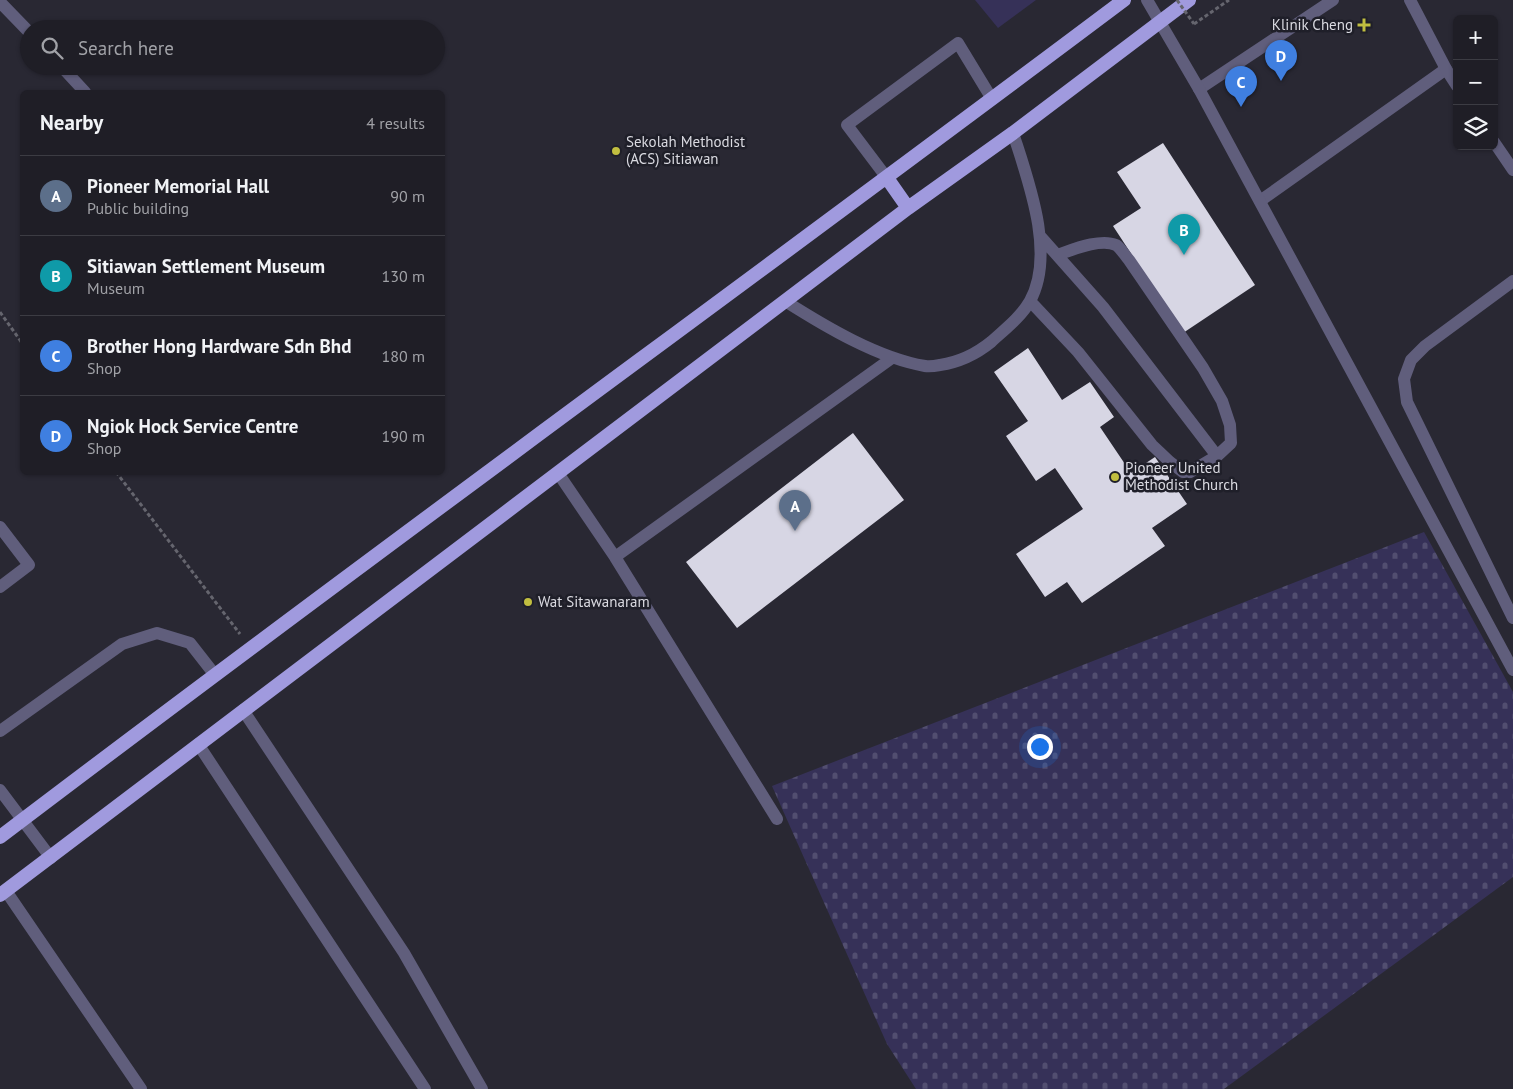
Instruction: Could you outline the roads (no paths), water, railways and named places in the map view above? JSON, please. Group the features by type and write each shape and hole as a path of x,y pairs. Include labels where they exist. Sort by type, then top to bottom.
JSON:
{"highway":[{"path":"0,836 1124,0"},
{"path":"3,893 908,208 1012,133 1189,0"},
{"path":"887,178 908,208"}],"street":[{"path":"1147,0 1199,89 1513,670"},
{"path":"1199,89 1333,0"},
{"path":"1411,0 1453,80"},
{"path":"0,2 20,23"},
{"path":"887,178 846,125 958,43 992,99"},
{"path":"1260,201 1446,69"},
{"path":"69,75 83,90"},
{"path":"785,301 832,329 892,358 928,367 957,363 978,352 1009,326 1030,302 1041,272 1040,236 1026,175 1012,133"},
{"path":"1498,148 1513,170"},
{"path":"1040,236 1103,307 1217,456"},
{"path":"1030,302 1078,352 1146,439 1183,472 1190,472 1217,456 1230,443 1230,425 1222,401 1203,368 1129,260 1117,246 1108,244 1086,245 1057,255"},
{"path":"1513,281 1425,346 1411,360 1404,379 1407,402 1513,618"},
{"path":"615,557 892,358"},
{"path":"558,473 615,557 777,820"},
{"path":"0,527 29,565 0,587"},
{"path":"0,732 122,644 157,633 190,643 215,675"},
{"path":"243,710 404,953 482,1089"},
{"path":"198,744 425,1089"},
{"path":"0,790 50,858"},
{"path":"3,893 141,1089"}],"place":[{"name":"Klinik Cheng","path":"1364,25"},
{"name":"Ngiok Hock Service Centre","path":"1281,81"},
{"name":"Brother Hong Hardware Sdn Bhd","path":"1241,107"},
{"name":"Sekolah Methodist (ACS) Sitiawan","path":"616,151"},
{"name":"Sitiawan Settlement Museum","path":"1184,255"},
{"name":"Pioneer United Methodist Church","path":"1115,477"},
{"name":"Pioneer Memorial Hall","path":"795,531"},
{"name":"Wat Sitawanaram","path":"528,602"}]}
